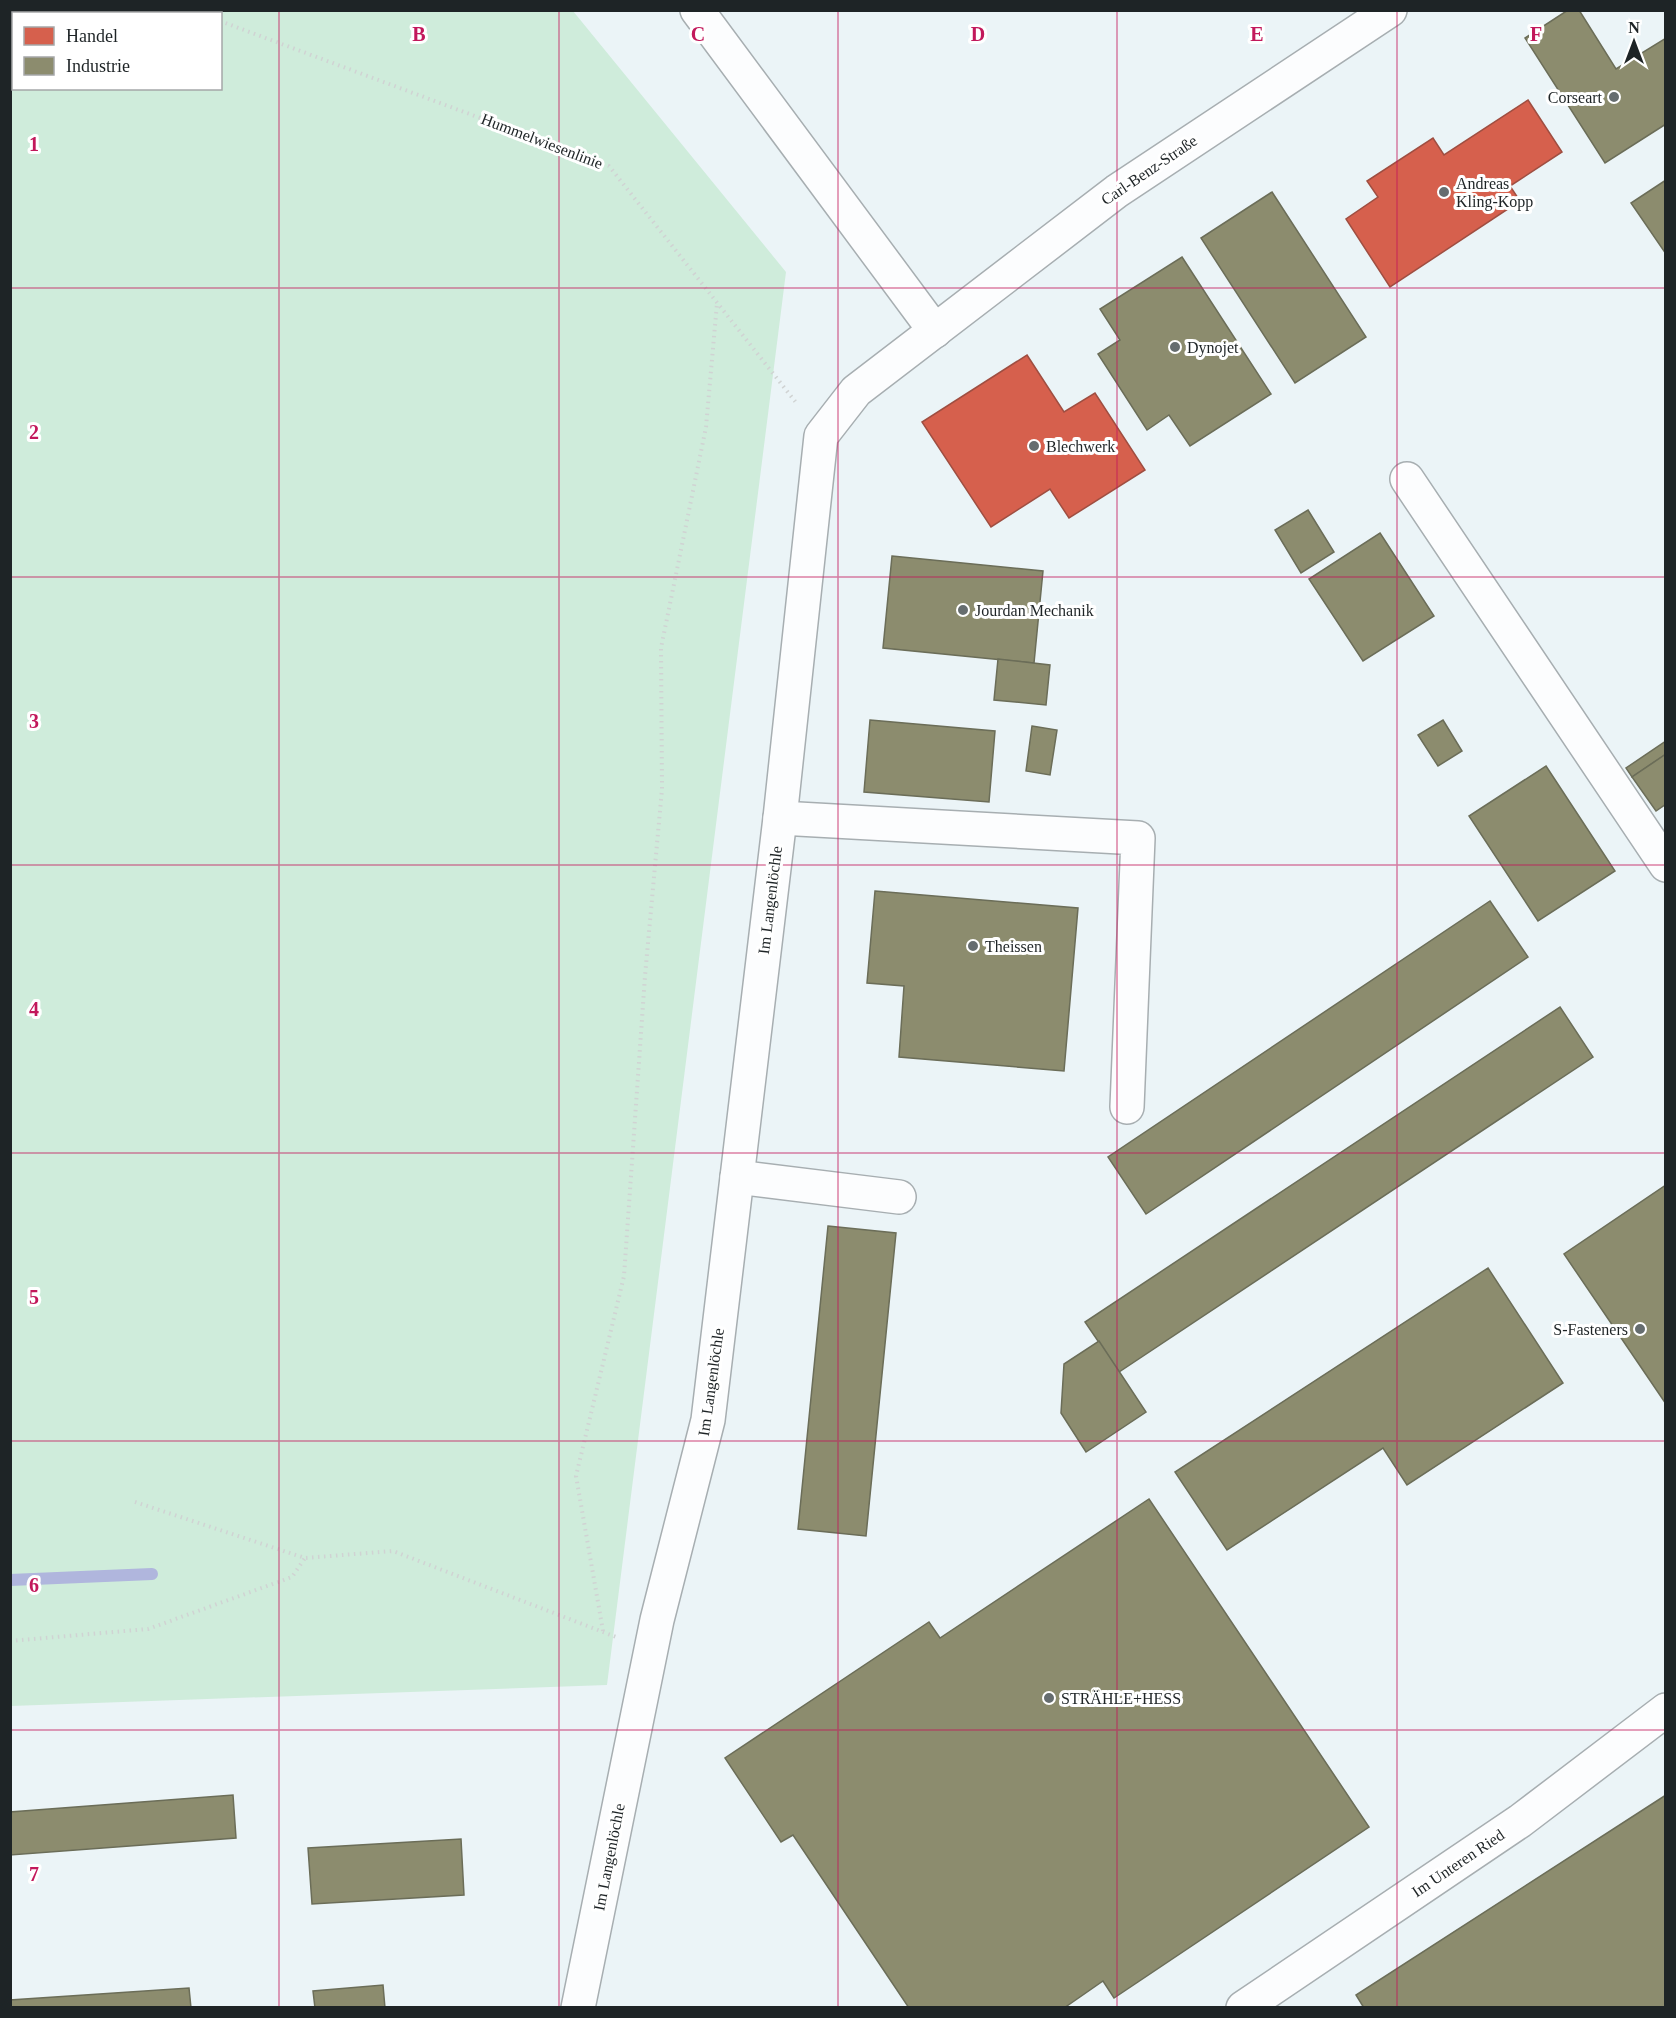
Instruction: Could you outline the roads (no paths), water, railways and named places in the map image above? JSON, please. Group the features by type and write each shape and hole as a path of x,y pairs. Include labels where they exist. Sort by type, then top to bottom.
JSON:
{"street":[{"path":"697,10 926,337"},
{"name":"Carl-Benz-Straße","path":"926,337 1117,190 1390,10"},
{"name":"Im Langenlöchle","path":"578,2007 650,1651 708,1420 780,818 821,436 856,391 926,337"},
{"path":"1407,478 1665,865"},
{"path":"780,818 1138,838 1126,1107"},
{"path":"737,1177 899,1197"},
{"name":"Im Unteren Ried","path":"1243,2007 1520,1821 1665,1710"}],"waterway":[{"path":"10,1580 152,1574"}],"place":[{"name":"Corseart","path":"1614,97"},
{"name":"Andreas Kling-Kopp","path":"1444,192"},
{"name":"Dynojet","path":"1175,347"},
{"name":"Blechwerk","path":"1034,446"},
{"name":"Jourdan Mechanik","path":"963,610"},
{"name":"Theissen","path":"973,946"},
{"name":"S-Fasteners","path":"1640,1329"},
{"name":"STRÄHLE+HESS","path":"1049,1698"}]}
